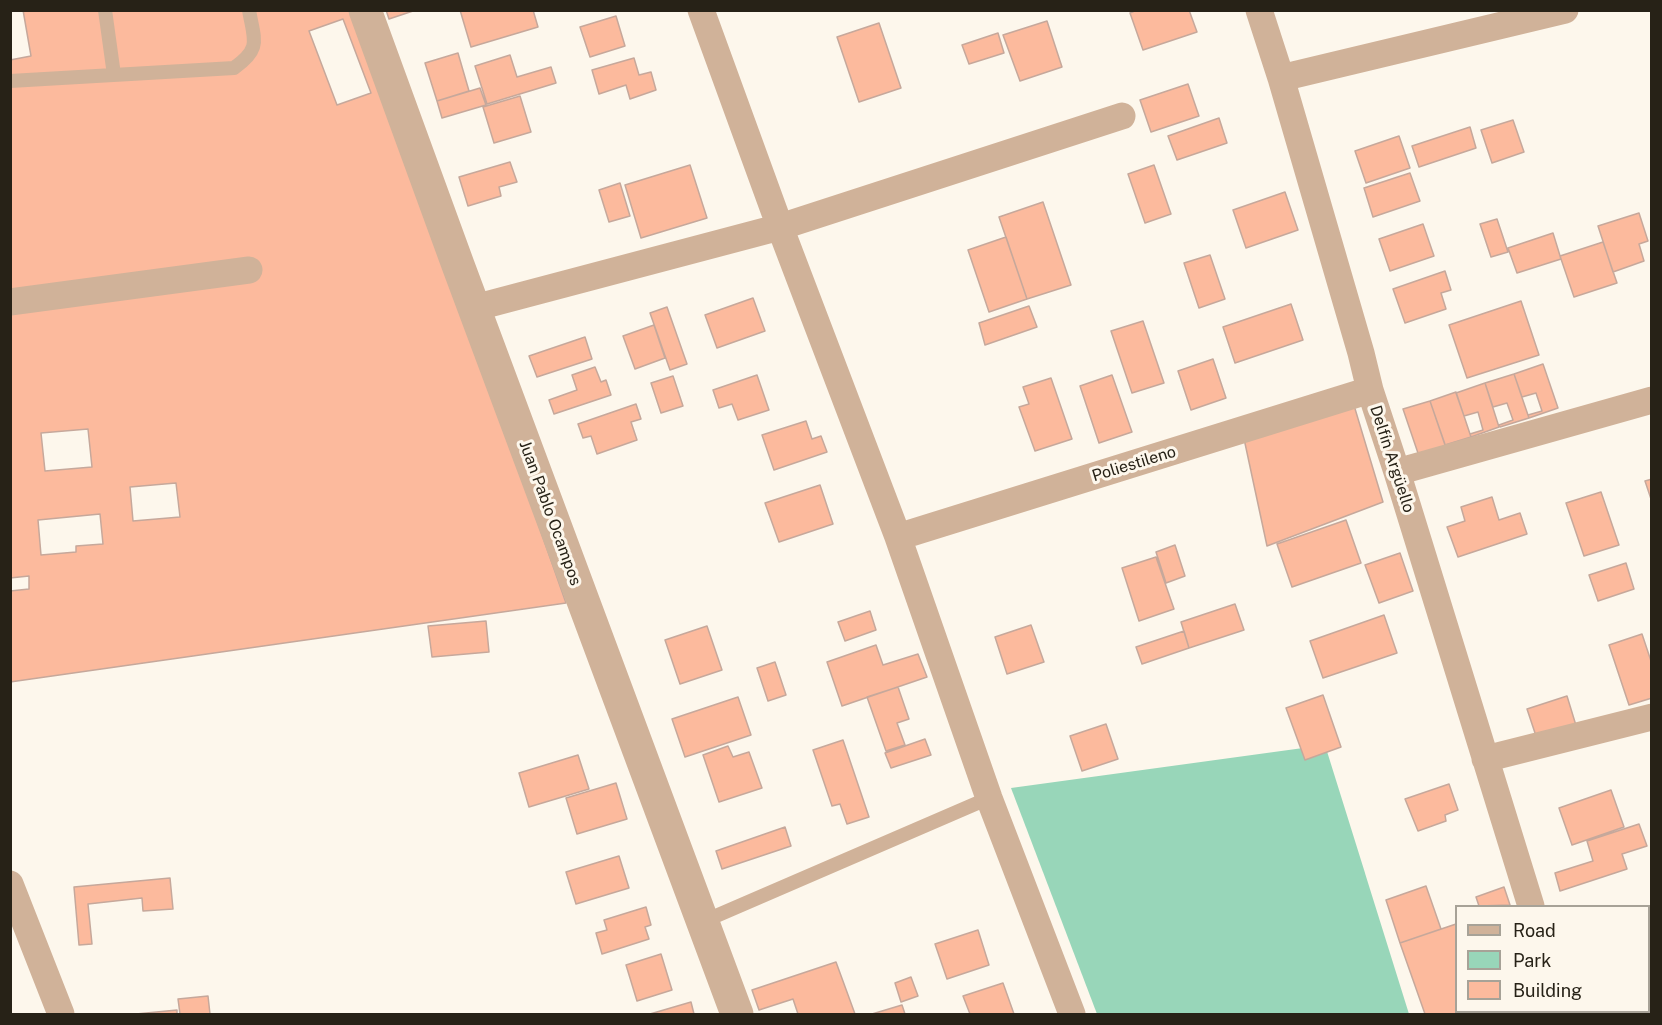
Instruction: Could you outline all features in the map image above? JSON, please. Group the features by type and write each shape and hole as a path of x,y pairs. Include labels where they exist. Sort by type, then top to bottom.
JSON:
{"street":[{"name":"Juan Pablo Ocampos","path":"365,10 737,1014"},
{"path":"701,10 780,227 898,537 989,798 1072,1014"},
{"name":"Delfín Argüello","path":"1259,10 1281,78 1370,390 1531,905"},
{"path":"1281,78 1565,10"},
{"path":"474,308 780,227 1122,116"},
{"path":"10,302 249,270"},
{"name":"Poliestileno","path":"898,537 1370,390"},
{"path":"1397,472 1652,400"},
{"path":"1485,759 1652,717"},
{"path":"10,884 61,1014"}],"lane":[{"path":"105,10 114,75"},
{"path":"10,81 234,68 248,58 255,47 249,10"},
{"path":"702,922 989,798"}],"green space":[{"path":"1325,745 1409,1014 1097,1014 1011,788"}],"building":[{"path":"10,10 358,10 566,603 10,682"},
{"path":"10,10 23,10 31,56 10,60"},
{"path":"386,10 416,10 389,19"},
{"path":"460,10 533,10 538,27 471,47"},
{"path":"1137,10 1189,10 1197,32 1143,50 1130,13"},
{"path":"616,16 625,46 590,57 580,27"},
{"path":"343,19 371,93 337,105 309,31"},
{"path":"1047,21 1062,67 1020,81 1003,35"},
{"path":"879,23 901,88 859,102 837,37"},
{"path":"998,33 1004,53 969,64 962,45"},
{"path":"458,53 469,91 437,101 425,63"},
{"path":"510,55 517,77 551,67 556,83 487,104 475,66"},
{"path":"634,58 639,75 651,72 656,90 630,99 626,85 599,94 592,70"},
{"path":"1188,84 1199,116 1151,132 1140,100"},
{"path":"480,88 486,105 442,118 437,101"},
{"path":"520,96 531,132 494,143 483,107"},
{"path":"1219,118 1227,143 1177,160 1168,136"},
{"path":"1513,120 1524,152 1492,163 1481,130"},
{"path":"1470,127 1476,148 1419,167 1412,146"},
{"path":"1399,136 1410,168 1366,183 1355,151"},
{"path":"510,162 517,182 499,187 501,196 468,206 459,177"},
{"path":"690,165 707,218 641,238 625,185"},
{"path":"1154,165 1171,214 1145,223 1128,174"},
{"path":"1410,173 1420,201 1373,217 1364,188"},
{"path":"620,183 630,216 609,222 599,190"},
{"path":"1285,192 1298,230 1246,248 1233,210"},
{"path":"1043,202 1071,285 1027,299 999,217"},
{"path":"1639,213 1648,241 1639,244 1644,261 1613,272 1598,226"},
{"path":"1497,219 1508,252 1491,257 1480,224"},
{"path":"1423,224 1434,256 1390,271 1379,239"},
{"path":"1553,233 1561,259 1517,273 1508,248"},
{"path":"1006,237 1027,299 989,312 968,250"},
{"path":"1603,242 1617,283 1574,297 1560,256"},
{"path":"1210,255 1225,299 1199,308 1184,263"},
{"path":"1445,271 1451,290 1441,293 1446,309 1405,323 1393,289"},
{"path":"753,298 765,331 717,348 705,315"},
{"path":"1521,301 1539,355 1467,378 1449,325"},
{"path":"1291,304 1303,340 1235,363 1223,327"},
{"path":"1029,306 1037,327 985,345 979,323"},
{"path":"667,307 687,364 670,370 650,313"},
{"path":"1143,321 1164,383 1132,393 1111,331"},
{"path":"654,325 665,358 635,369 623,336"},
{"path":"585,337 592,359 537,377 529,356"},
{"path":"1213,359 1226,398 1191,410 1178,371"},
{"path":"1543,364 1558,408 1529,418 1528,415 1542,411 1536,393 1522,397 1514,374"},
{"path":"595,367 601,382 606,380 611,395 554,414 549,400 577,390 572,375"},
{"path":"1514,374 1529,418 1500,427 1499,425 1513,420 1507,403 1493,407 1485,383"},
{"path":"757,375 769,410 738,420 732,404 719,408 713,390"},
{"path":"1112,375 1132,432 1099,443 1080,386"},
{"path":"673,376 683,406 661,413 651,383"},
{"path":"1051,378 1072,439 1035,451 1019,407 1029,404 1023,387"},
{"path":"1485,383 1499,427 1471,437 1470,434 1483,430 1478,412 1464,416 1456,393"},
{"path":"1456,392 1471,437 1445,445 1430,401"},
{"path":"1430,401 1448,453 1421,462 1403,409"},
{"path":"1353,402 1383,502 1267,546 1243,434"},
{"path":"636,404 641,419 631,422 637,440 597,454 591,436 583,438 578,424"},
{"path":"806,421 812,439 821,436 827,452 774,470 762,435"},
{"path":"88,429 92,467 45,471 41,433"},
{"path":"1652,479 1652,502 1645,481"},
{"path":"176,483 180,517 133,521 130,487"},
{"path":"820,485 833,524 779,542 765,503"},
{"path":"1601,492 1619,545 1584,556 1566,503"},
{"path":"1492,497 1499,520 1520,513 1527,534 1458,557 1447,527 1465,521 1461,507"},
{"path":"100,514 103,544 76,546 76,552 41,555 38,520"},
{"path":"1346,520 1361,563 1292,587 1277,544"},
{"path":"1175,545 1185,576 1166,583 1156,552"},
{"path":"1400,553 1413,591 1379,603 1365,565"},
{"path":"1156,557 1174,609 1139,621 1122,568"},
{"path":"1626,563 1634,589 1598,601 1589,575"},
{"path":"29,576 29,589 10,591 10,578"},
{"path":"1235,604 1244,630 1189,648 1181,622"},
{"path":"870,611 876,630 845,641 838,622"},
{"path":"1384,615 1397,653 1323,678 1310,641"},
{"path":"486,621 489,652 432,657 428,626"},
{"path":"1031,625 1044,662 1007,674 995,637"},
{"path":"707,626 722,670 680,684 665,640"},
{"path":"1184,631 1189,648 1142,664 1136,647"},
{"path":"1642,634 1652,664 1652,698 1629,705 1609,645"},
{"path":"876,645 883,665 918,654 927,677 842,706 827,662"},
{"path":"775,662 786,695 768,701 757,668"},
{"path":"898,687 909,719 897,723 905,745 886,751 867,697"},
{"path":"1323,695 1341,747 1305,760 1286,708"},
{"path":"1567,696 1578,732 1539,745 1527,709"},
{"path":"738,697 751,735 685,757 672,719"},
{"path":"1106,724 1118,759 1082,771 1070,736"},
{"path":"925,739 931,755 891,768 885,753"},
{"path":"843,740 869,817 847,824 840,804 832,806 813,750"},
{"path":"728,746 733,757 749,752 762,788 719,802 703,755"},
{"path":"578,755 589,789 529,807 519,773"},
{"path":"616,783 627,819 577,834 566,798"},
{"path":"1449,784 1458,810 1445,815 1446,821 1418,831 1405,799"},
{"path":"1611,790 1624,827 1572,845 1559,808"},
{"path":"1639,824 1647,846 1622,854 1627,869 1560,891 1555,873 1593,861 1587,841"},
{"path":"785,827 791,846 722,869 716,851"},
{"path":"619,856 629,888 576,904 566,872"},
{"path":"170,878 173,909 143,911 142,898 88,904 92,944 79,945 74,887"},
{"path":"1426,886 1441,929 1400,943 1386,900"},
{"path":"1504,887 1510,905 1479,905 1476,897"},
{"path":"646,907 651,925 645,927 649,939 602,954 596,933 607,930 604,920"},
{"path":"1455,924 1455,1013 1459,1013 1425,1014 1400,943"},
{"path":"1650,929 1652,985 1650,986"},
{"path":"978,930 989,965 947,979 935,944"},
{"path":"661,954 672,990 637,1001 626,965"},
{"path":"836,962 855,1014 798,1014 793,999 759,1010 752,990"},
{"path":"911,977 918,996 901,1002 895,983"},
{"path":"1003,983 1014,1014 970,1014 963,996"},
{"path":"208,996 210,1014 180,1014 178,999"},
{"path":"691,1002 694,1014 650,1014"},
{"path":"902,1005 905,1014 872,1014"},
{"path":"177,1010 177,1014 136,1014"}]}
